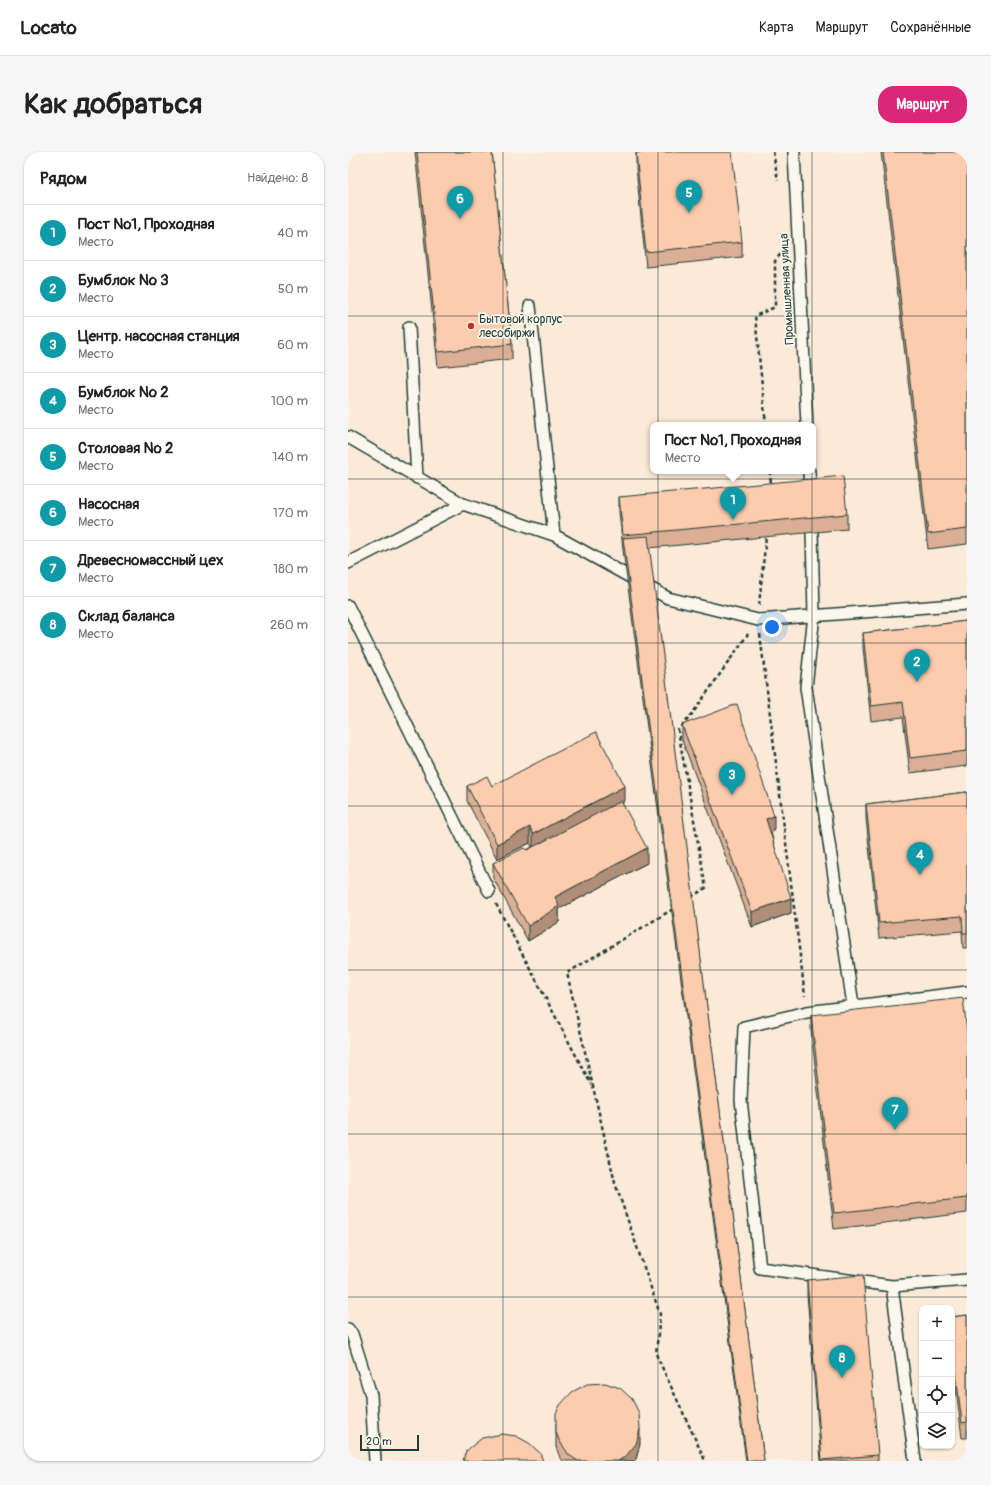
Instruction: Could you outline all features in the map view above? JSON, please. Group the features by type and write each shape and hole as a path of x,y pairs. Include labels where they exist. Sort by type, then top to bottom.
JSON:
{"lane":[{"name":"Промышленная улица","path":"794,152 807,422"},
{"path":"530,306 554,535"},
{"path":"409,327 417,478"},
{"path":"348,437 464,504 554,535 668,598 758,620 967,604"},
{"path":"809,474 810,494"},
{"path":"348,563 464,504"},
{"path":"812,532 814,615 806,687 853,1005"},
{"path":"348,606 489,891"},
{"path":"967,992 853,1005 807,1012 744,1027 741,1100 760,1268 892,1286 967,1280"},
{"path":"892,1286 915,1461"},
{"path":"348,1329 352,1334 371,1395 375,1461"}],"path":[{"path":"773,152 779,181"},
{"path":"766,422 755,316 775,307 775,261 787,245"},
{"path":"770,474 772,491"},
{"path":"766,536 758,620 807,1012"},
{"path":"687,900 706,888 678,730 690,717 758,620"},
{"path":"489,891 593,1088"},
{"path":"674,908 568,973 615,1183 660,1314 656,1354 704,1458 703,1461"}],"shaded area":[{"path":"348,152 967,152 967,1461 348,1461"}],"building":[{"path":"417,152 492,152 512,344 438,352"},
{"path":"732,152 742,242 646,252 636,153"},
{"path":"883,152 967,152 967,529 928,534"},
{"path":"843,476 847,514 623,535 619,497"},
{"path":"648,536 764,1461 747,1461 623,538"},
{"path":"967,621 967,751 910,758 903,702 871,706 863,633"},
{"path":"737,704 774,816 766,819 791,898 752,912 682,725"},
{"path":"596,732 625,786 533,834 530,827 497,844 467,786 487,776 492,786"},
{"path":"967,792 967,933 963,933 962,916 879,923 866,804"},
{"path":"621,801 647,848 555,897 559,906 528,926 493,863 524,848 527,850"},
{"path":"963,998 967,1032 967,1198 834,1213 811,1015"},
{"path":"863,1275 878,1455 822,1460 807,1280"},
{"path":"967,1315 967,1422 962,1423 955,1365 955,1317"},
{"path":"605,1383 620,1388 632,1399 639,1413 640,1429 636,1444 626,1456 618,1461 578,1461 569,1455 559,1440 556,1432 556,1413 560,1405 572,1392 587,1384"},
{"path":"502,1434 516,1436 529,1443 540,1453 543,1461 463,1461 466,1451 482,1438"}],"place":[{"name":"Столовая № 2","path":"689,213"},
{"name":"Насосная","path":"460,219"},
{"name":"Бытовой корпус лесобиржи","path":"471,326"},
{"name":"Пост №1, Проходная","path":"733,520"},
{"name":"Бумблок № 3","path":"917,682"},
{"name":"Центр. насосная станция","path":"732,795"},
{"name":"Бумблок № 2","path":"920,875"},
{"name":"Древесномассный цех","path":"895,1130"},
{"name":"Склад баланса","path":"842,1378"}]}
